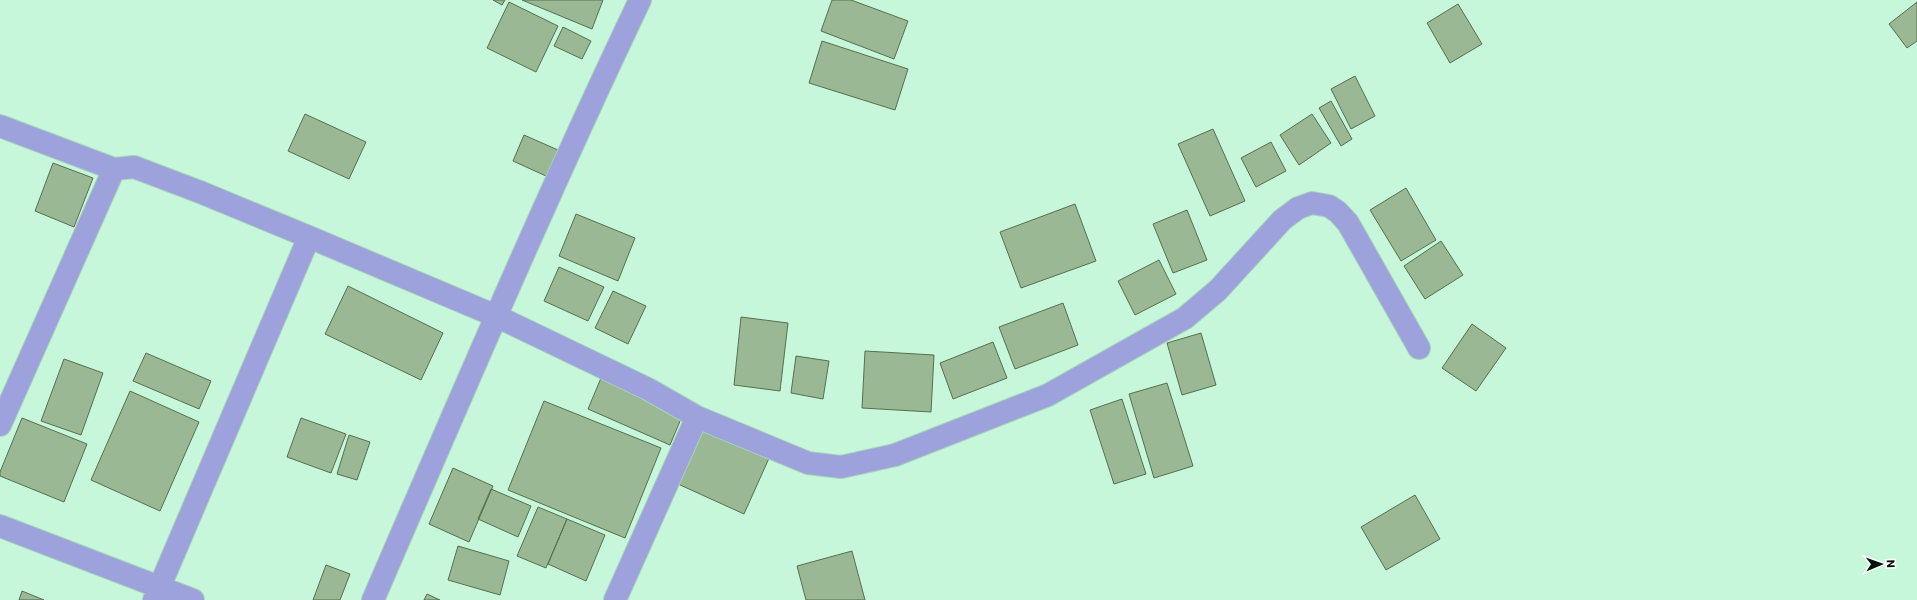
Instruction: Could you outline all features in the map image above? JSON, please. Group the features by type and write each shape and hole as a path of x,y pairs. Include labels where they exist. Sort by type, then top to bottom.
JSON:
{"street":[{"path":"374,600 496,316 640,0"},
{"path":"0,126 114,169 134,167 200,192 308,237 496,316 648,389 697,417 808,463 841,467 895,455 1048,395 1184,318 1218,290 1282,220 1298,208 1312,203 1329,206 1338,212 1348,223 1419,348"},
{"path":"0,425 114,169"},
{"path":"156,593 308,237"},
{"path":"615,600 697,417"},
{"path":"0,526 156,593 193,600"}],"building":[{"path":"493,0 505,0 502,5"},
{"path":"522,0 603,0 592,29"},
{"path":"832,0 851,0 908,21 894,59 821,31"},
{"path":"509,2 558,26 536,72 487,48"},
{"path":"1917,2 1917,41 1907,48 1889,24"},
{"path":"1458,4 1482,44 1450,63 1427,23"},
{"path":"563,27 591,41 582,59 554,46"},
{"path":"822,41 908,69 895,110 809,83"},
{"path":"1355,76 1375,116 1351,129 1331,89"},
{"path":"1331,101 1352,139 1341,146 1319,108"},
{"path":"305,114 366,142 349,179 288,151"},
{"path":"1312,114 1331,143 1299,165 1280,135"},
{"path":"1213,129 1245,201 1210,216 1178,144"},
{"path":"524,135 558,150 546,176 513,161"},
{"path":"1271,142 1286,171 1256,187 1241,158"},
{"path":"53,163 93,178 74,227 35,211"},
{"path":"1406,188 1436,240 1401,261 1370,210"},
{"path":"1075,204 1096,261 1021,288 1000,232"},
{"path":"1187,210 1207,260 1173,273 1153,224"},
{"path":"576,214 635,238 618,281 559,256"},
{"path":"1441,241 1463,275 1425,299 1404,266"},
{"path":"1159,260 1176,294 1135,315 1118,281"},
{"path":"559,267 604,287 588,321 544,301"},
{"path":"348,286 443,333 421,380 325,334"},
{"path":"613,291 646,306 628,344 595,328"},
{"path":"1063,303 1078,345 1015,369 999,327"},
{"path":"741,317 788,323 780,391 734,385"},
{"path":"1472,324 1506,348 1476,391 1442,368"},
{"path":"1201,333 1216,385 1182,395 1167,343"},
{"path":"993,342 1007,378 953,399 940,363"},
{"path":"865,351 934,355 931,412 862,408"},
{"path":"146,353 211,381 199,409 133,381"},
{"path":"796,356 829,361 823,399 791,393"},
{"path":"64,359 103,373 81,435 41,421"},
{"path":"601,378 683,414 670,445 588,409"},
{"path":"1167,383 1193,466 1154,478 1129,394"},
{"path":"130,391 199,422 160,511 91,480"},
{"path":"1122,399 1146,474 1114,484 1090,410"},
{"path":"544,401 661,448 625,538 508,490"},
{"path":"22,418 87,444 64,502 0,476 0,472"},
{"path":"301,418 346,434 331,473 287,457"},
{"path":"704,426 770,456 744,514 678,484"},
{"path":"349,435 370,442 357,480 337,474"},
{"path":"453,468 493,486 469,542 429,524"},
{"path":"491,489 531,506 518,537 478,519"},
{"path":"1415,495 1440,539 1386,570 1361,527"},
{"path":"538,507 567,519 546,568 517,556"},
{"path":"567,519 605,535 586,581 548,564"},
{"path":"458,546 509,561 500,595 448,580"},
{"path":"852,551 865,600 806,600 797,566"},
{"path":"326,565 350,574 340,600 313,600"},
{"path":"22,591 44,600 19,600"},
{"path":"427,594 440,600 424,600"}]}
